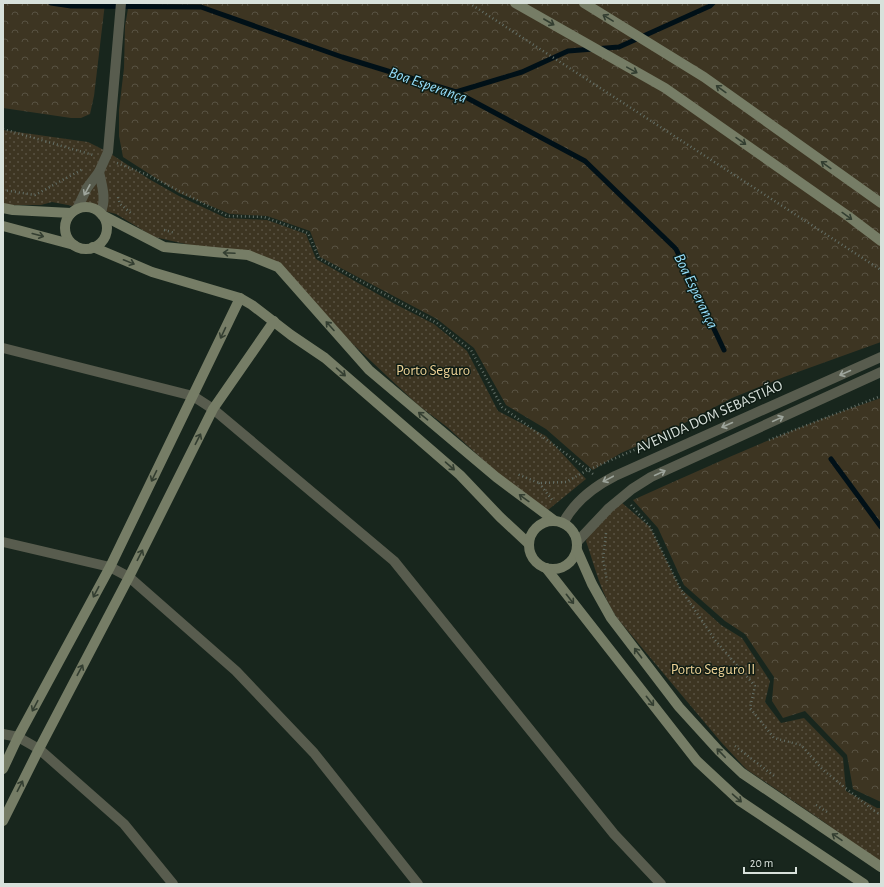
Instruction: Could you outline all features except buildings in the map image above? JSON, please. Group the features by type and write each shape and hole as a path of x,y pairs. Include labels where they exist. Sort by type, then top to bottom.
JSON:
{"main road":[{"path":"516,3 665,88 848,216 881,241"},
{"path":"584,3 704,77 881,203"},
{"path":"3,208 13,210 74,211 86,207 91,208 164,247 248,254 278,267 368,370 496,477 562,521 570,528 574,534 577,546 592,584 611,618 679,707 719,751 742,773 881,867"},
{"path":"74,211 67,219 65,226 68,240 74,245"},
{"path":"93,248 103,240 106,233 107,227 101,214"},
{"path":"3,226 74,245 80,248 93,248 152,272 240,298 252,305 291,335 325,358 460,475 500,517 529,544"},
{"path":"3,769 18,737 110,567 240,298"},
{"path":"3,821 129,577 213,409 274,321"},
{"path":"562,521 540,525 534,530 530,537 529,544 533,559 539,565 546,568 554,570 562,568 574,557 577,546"},
{"path":"546,568 697,761 740,801 864,884"}],"street":[{"path":"74,211 87,188 99,172 108,152 121,3"},
{"path":"99,172 104,192 101,214"},
{"path":"3,348 193,396 213,409 394,561 614,834 661,884"},
{"name":"AVENIDA DOM SEBASTIÃO","path":"562,521 593,488 615,476 881,357"},
{"name":"AVENIDA DOM SEBASTIÃO","path":"577,546 609,508 632,488 651,477 881,372"},
{"path":"3,542 110,567 129,577 236,671 314,753 418,884"},
{"path":"3,734 18,737 39,749 124,824 173,884"}],"path":[{"path":"469,3 881,270"},
{"path":"3,129 105,158 150,176 228,216 264,217 308,233 319,258 437,322 471,350 502,407 588,470 566,482 539,483 511,472"},
{"path":"3,190 35,195 85,168"},
{"path":"118,196 120,204 135,217"},
{"path":"159,229 181,235"},
{"path":"762,442 881,396"},
{"path":"539,483 562,521"},
{"path":"625,508 629,503 636,500"},
{"path":"629,503 650,527 680,588 715,640 755,686 750,708 774,738 801,746 823,770 881,815"},
{"path":"608,585 603,558 605,533 609,528"},
{"path":"733,744 777,779"},
{"path":"815,804 828,813"}],"green space":[{"path":"3,3 105,3 94,96 90,114 81,118 71,118 3,108"},
{"path":"129,3 881,3 881,342 784,377 732,398 662,435 621,453 593,470 546,429 506,405 474,348 437,319 320,257 310,231 267,216 230,214 179,193 123,157 119,136 119,110 124,68 125,26"},
{"name":"Porto Seguro","path":"3,130 88,142 108,152 149,179 179,196 226,218 267,220 306,234 316,259 395,304 434,324 467,351 498,411 546,436 586,479 548,510 503,478 447,427 418,405 342,334 280,265 154,237 116,214 78,204 73,206 52,202 41,205 3,205"},
{"path":"881,398 881,802 853,789 847,755 805,711 783,718 772,701 774,677 745,634 725,621 684,585 658,528 633,500 787,433"},
{"name":"Porto Seguro II","path":"621,502 650,527 680,588 721,625 742,638 770,681 765,702 781,723 804,718 843,758 846,791 877,808 881,808 881,862 746,769 721,742 617,618 607,600 586,541 592,528"}],"waterway":[{"name":"Boa Esperança","path":"51,3 71,6 201,7 342,57 456,92 585,161 676,249 724,350"},
{"path":"456,92 522,72 568,51 619,47 710,6 713,3"},
{"name":"Boa Esperança","path":"831,459 881,527"}]}
